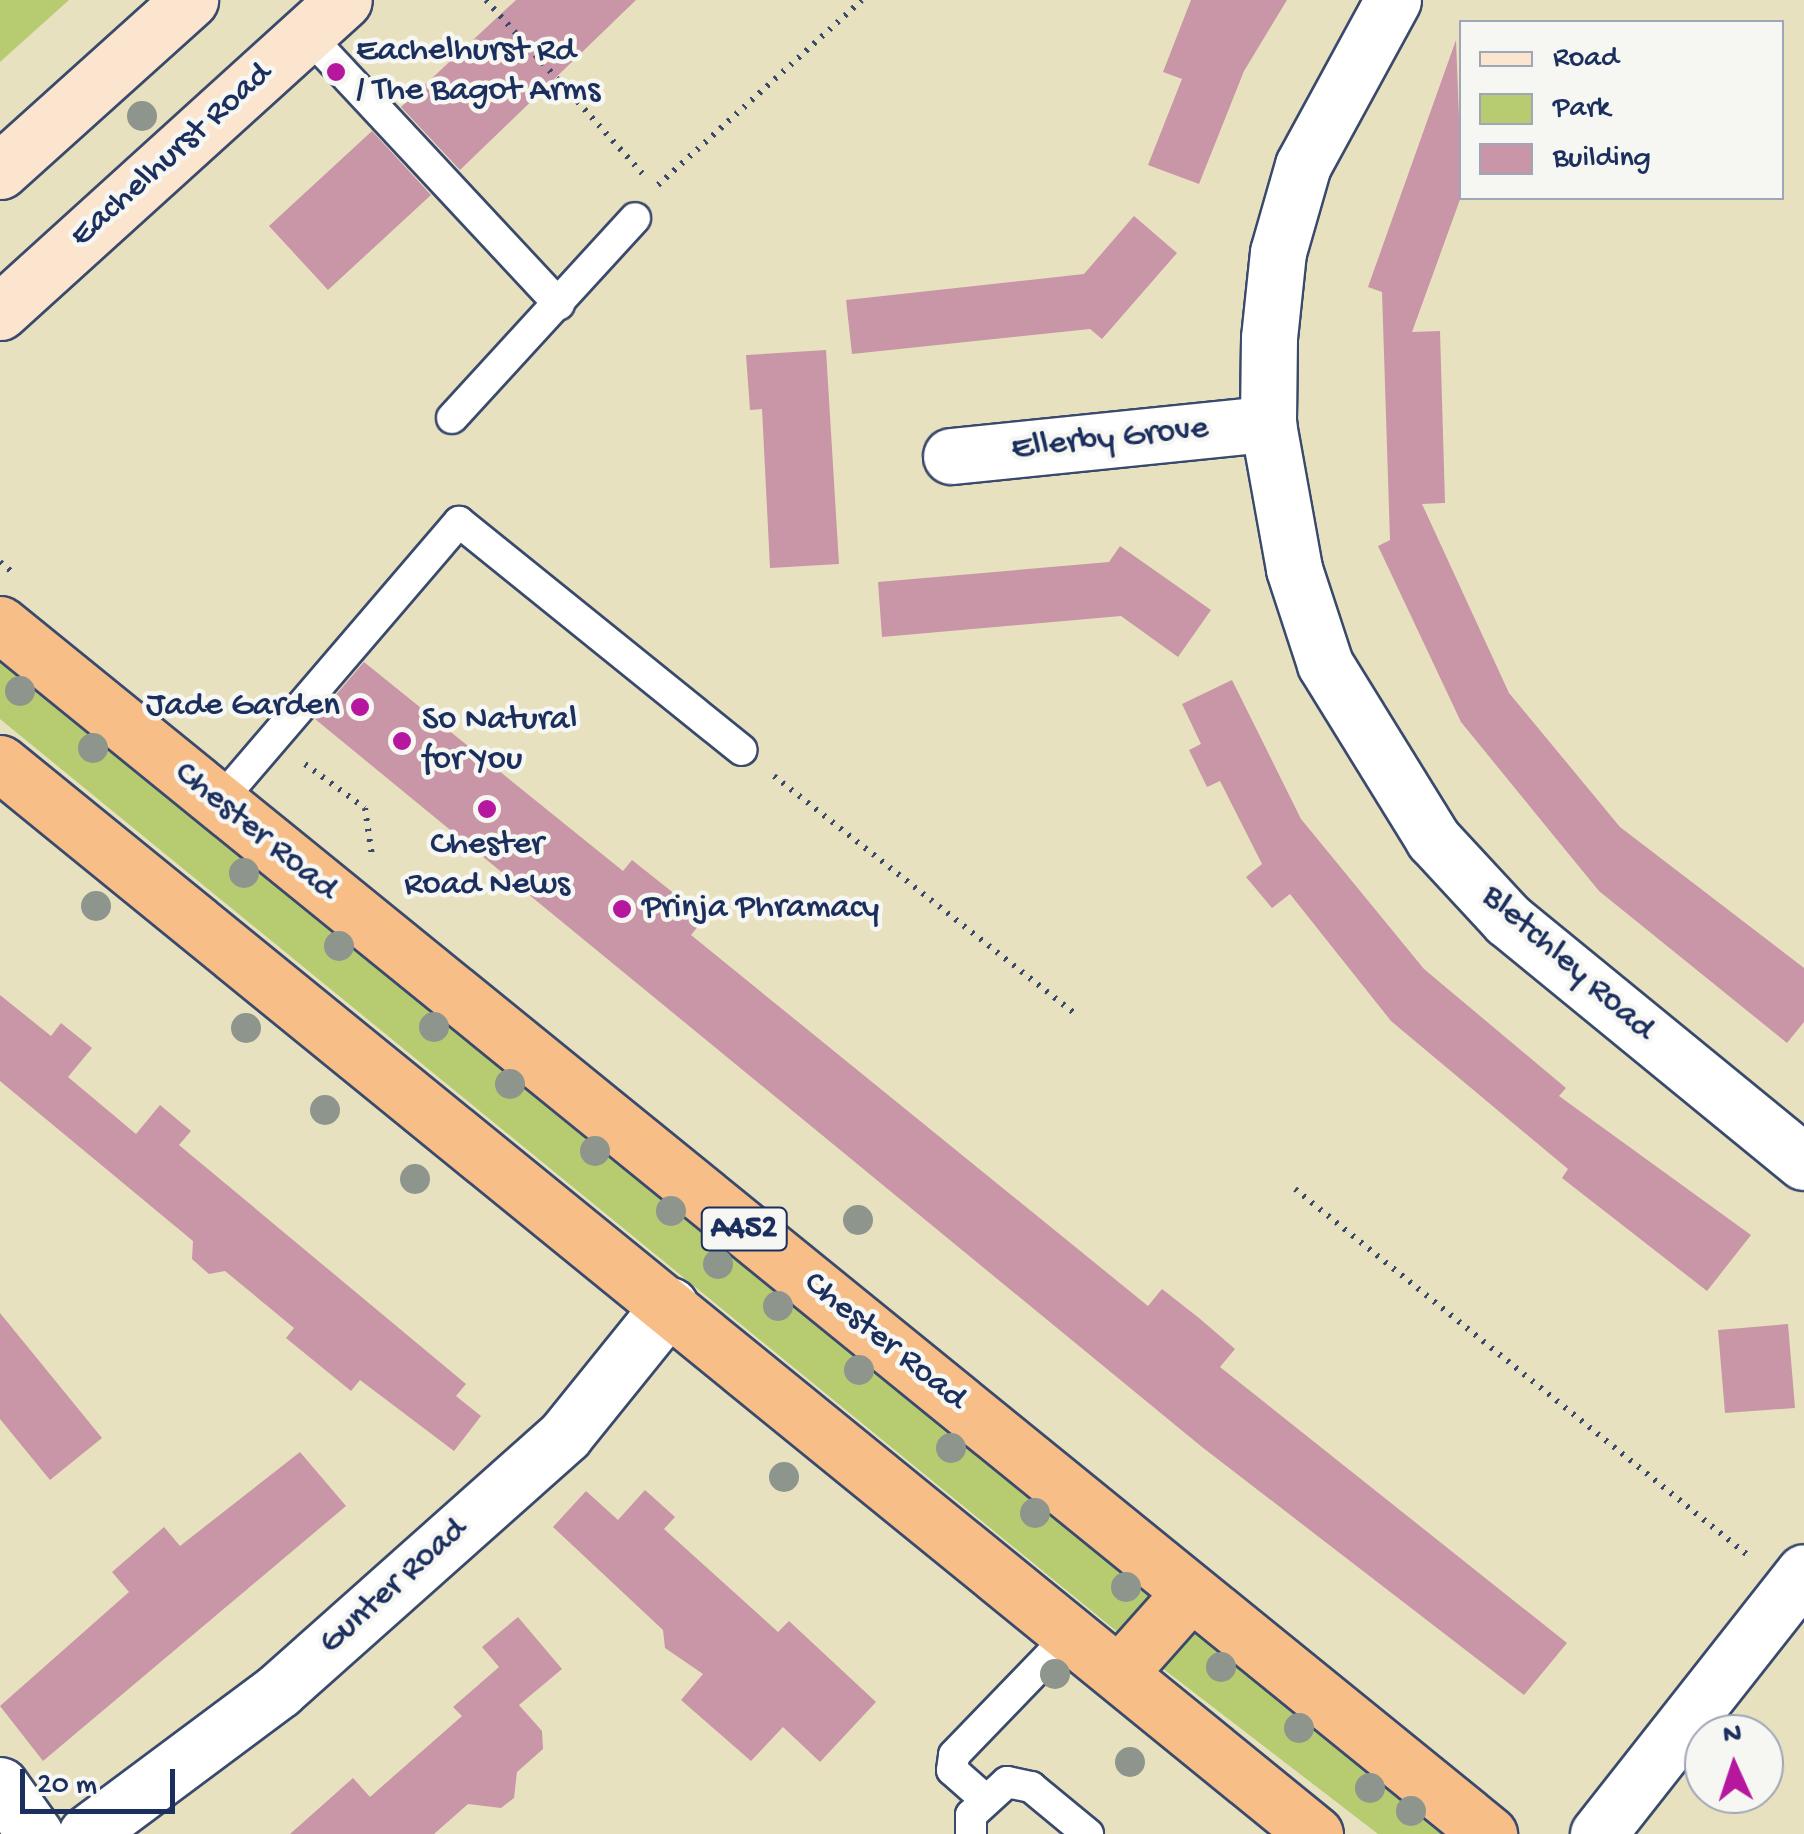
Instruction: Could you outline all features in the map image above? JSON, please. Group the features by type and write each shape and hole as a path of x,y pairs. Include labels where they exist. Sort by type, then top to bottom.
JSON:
{"highway":[{"name":"Chester Road","path":"0,624 1489,1834"},
{"path":"0,763 1315,1834"},
{"path":"1118,1673 1191,1592"}],"main road":[{"path":"0,171 190,0"},
{"name":"Eachelhurst Road","path":"0,312 325,16"}],"street":[{"name":"Bletchley Road","path":"1394,0 1303,165 1278,252 1268,424 1294,569 1325,664 1433,839 1508,920 1804,1162"},
{"name":"Ellerby Grove","path":"951,456 1268,424"},
{"name":"Gunter Road","path":"86,1834 279,1690 564,1435 670,1305"},
{"path":"1598,1834 1797,1580"},
{"path":"0,1785 34,1834"}],"lane":[{"path":"325,16 559,304"},
{"path":"452,418 635,218"},
{"path":"219,802 460,522 742,750"},
{"path":"986,1800 952,1770 954,1754 1071,1634"},
{"path":"971,1834 970,1816 1007,1782 1031,1787 1088,1834"}],"path":[{"path":"486,0 655,188 862,0"},
{"path":"742,750 1073,1012"},
{"path":"1295,1189 1797,1580"}],"green space":[{"path":"0,0 69,0 0,62"},
{"path":"0,656 1454,1834 1378,1834 1153,1661 0,719"}],"building":[{"path":"516,0 636,0 460,170 401,107"},
{"path":"1191,0 1287,0 1244,71 1199,184 1148,165 1182,79 1163,72"},
{"path":"1456,40 1460,200 1412,332 1440,331 1445,503 1422,504 1509,693 1620,827 1804,968 1804,1022 1787,1043 1599,891 1461,722 1378,546 1390,540 1382,292 1368,287"},
{"path":"372,131 431,195 328,290 269,226"},
{"path":"1134,216 1177,253 1102,339 1090,329 852,354 846,300 1084,274"},
{"path":"826,350 839,564 770,568 762,409 750,410 746,355"},
{"path":"1120,546 1211,610 1178,657 1121,616 882,637 878,582 1109,562"},
{"path":"364,662 623,871 632,860 705,918 691,935 1148,1306 1162,1289 1199,1318 1235,1349 1220,1367 1567,1643 1524,1695 1202,1447 315,719"},
{"path":"1232,680 1301,819 1424,969 1566,1088 1559,1096 1751,1235 1707,1291 1562,1178 1568,1169 1391,1021 1290,894 1272,908 1246,877 1262,864 1220,781 1207,787 1189,750 1201,744 1182,704"},
{"path":"0,995 51,1036 61,1023 92,1048 68,1077 136,1134 160,1105 191,1131 179,1145 466,1384 456,1396 481,1416 454,1451 360,1380 351,1391 286,1338 294,1328 225,1271 209,1274 192,1259 193,1241 0,1081"},
{"path":"0,1313 102,1438 50,1480 0,1419"},
{"path":"1788,1324 1795,1408 1725,1413 1718,1330"},
{"path":"300,1452 346,1506 43,1761 0,1706 129,1592 112,1572 164,1527 180,1546"},
{"path":"645,1490 675,1517 664,1529 778,1632 789,1621 876,1702 820,1762 783,1727 751,1761 681,1700 703,1674 665,1648 663,1630 553,1527 586,1491 618,1520"},
{"path":"518,1617 562,1669 519,1705 542,1731 543,1749 517,1772 514,1798 501,1808 468,1804 434,1834 290,1834 353,1778 370,1797 462,1716 453,1707 499,1667 482,1647"}],"place":[{"name":"Eachelhurst Rd / The Bagot Arms","path":"336,72"},
{"name":"Jade Garden","path":"360,707"},
{"name":"So Natural for You","path":"402,741"},
{"name":"Chester Road News","path":"487,809"},
{"name":"Prinja Phramacy","path":"622,909"}]}
